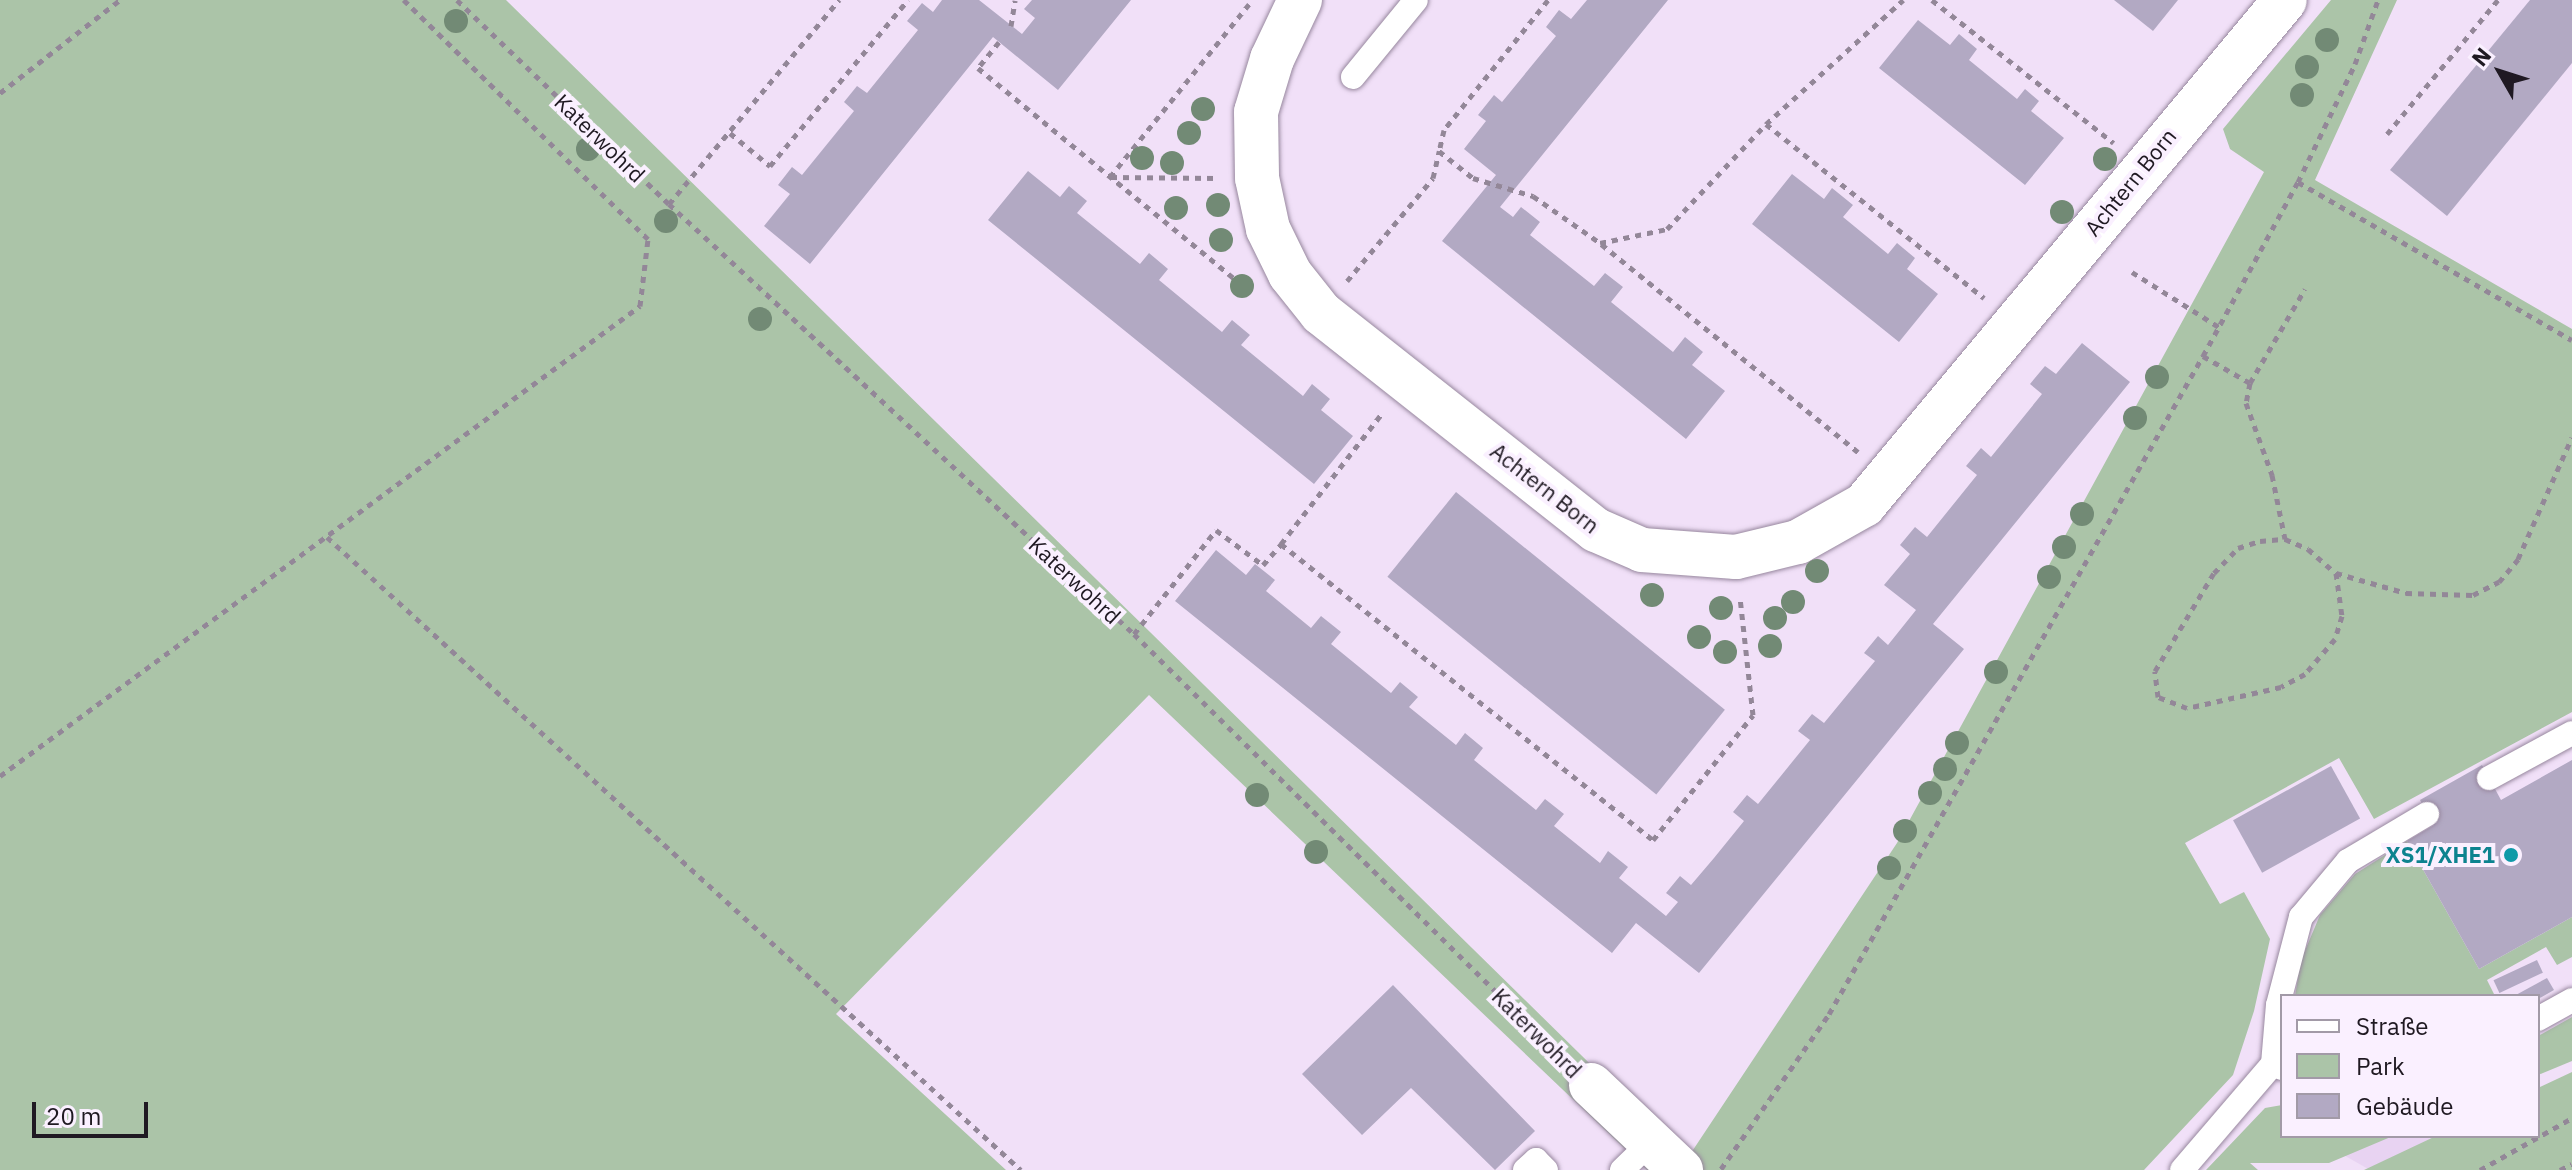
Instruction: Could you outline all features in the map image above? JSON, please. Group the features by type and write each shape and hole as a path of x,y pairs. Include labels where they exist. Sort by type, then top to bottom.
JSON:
{"street":[{"name":"Achtern Born","path":"1300,0 1272,59 1256,112 1257,178 1273,240 1290,274 1321,313 1596,530 1642,550 1736,557 1798,542 1864,505 2016,324 2142,165 2285,0"},
{"name":"Katerwohrd","path":"1591,1085 1667,1155"}],"lane":[{"path":"1353,77 1416,0"},
{"path":"2489,778 2572,733"},
{"path":"2281,994 2301,917 2348,861 2427,814"},
{"path":"2182,1170 2277,1066 2280,997"},
{"path":"2540,1018 2572,1000"},
{"path":"1622,1170 1667,1155"},
{"path":"1525,1170 1536,1160 1546,1170"}],"path":[{"path":"0,93 120,0"},
{"path":"0,776 640,306 648,239 404,0"},
{"name":"Katerwohrd","path":"457,0 669,204 1134,634 1591,1085"},
{"path":"669,204 839,0"},
{"path":"730,133 770,166 908,0"},
{"path":"1011,26 1015,0"},
{"path":"1110,177 1252,0"},
{"path":"1321,313 1433,178 1444,130 1548,0"},
{"path":"1600,243 1667,229 1766,124 1903,0"},
{"path":"1932,0 2142,165"},
{"path":"1721,1170 1829,1014 2203,356 2298,182 2355,64 2378,0"},
{"path":"2387,134 2498,0"},
{"path":"999,42 978,68 1254,295"},
{"path":"1766,124 2016,324"},
{"path":"1439,151 1473,178 1533,196 1600,243 1890,477"},
{"path":"1110,177 1257,178"},
{"path":"2298,182 2572,340"},
{"path":"2132,272 2219,327"},
{"path":"2285,539 2272,475 2246,403 2250,383 2305,289"},
{"path":"2203,356 2250,383"},
{"path":"1134,634 1216,530 1263,565 1408,380"},
{"path":"2336,573 2342,616 2335,639 2305,674 2281,687 2187,708 2158,697 2155,671 2214,573 2238,548 2285,539 2308,549 2336,573 2443,597 2473,595 2499,582 2518,559 2572,437"},
{"path":"327,537 1021,1170"},
{"path":"1281,544 1653,840 1753,715 1736,557"},
{"path":"2540,1136 2572,1118"},
{"path":"2480,1170 2537,1138"},
{"path":"2560,1170 2572,1164"}],"shaded area":[{"path":"2314,1138 2472,1138 2412,1170 2370,1170"}],"green space":[{"path":"0,0 506,0 1687,1159 1897,843 2264,172 2230,149 2223,129 2331,0 2397,0 2315,180 2572,329 2572,712 2374,819 2339,758 2185,843 2220,904 2244,892 2270,939 2254,1011 2233,1075 2144,1170 1647,1170 1149,695 836,1014 1006,1170 0,1170"},
{"path":"2407,841 2479,969 2572,917 2572,957 2557,965 2546,947 2487,980 2494,994 2295,994 2301,960 2320,915 2355,874"},
{"path":"2572,1017 2572,1061 2540,1074 2540,1035"},
{"path":"2572,1072 2572,1170 2364,1170 2432,1138 2540,1138 2540,1087"},
{"path":"2280,1105 2280,1138 2388,1138 2329,1163 2250,1163 2258,1170 2206,1170 2265,1108"}],"building":[{"path":"942,0 979,0 1022,34 1035,18 1024,9 1032,0 1131,0 1058,90 993,37 810,264 764,226 790,194 778,185 792,167 802,175 854,111 844,102 857,86 867,93 918,30 907,21 922,3 933,12"},
{"path":"1587,0 1668,0 1500,207 1513,217 1521,207 1540,222 1530,235 1594,286 1605,273 1623,287 1611,302 1673,352 1685,337 1703,352 1692,365 1725,391 1686,439 1442,241 1496,175 1464,149 1486,121 1478,115 1494,95 1502,102 1556,36 1546,27 1559,10 1571,19"},
{"path":"2114,0 2178,0 2153,31"},
{"path":"2530,0 2572,0 2572,63 2447,216 2390,170"},
{"path":"1918,20 1950,45 1959,34 1977,49 1969,60 2017,99 2025,89 2039,101 2031,111 2064,138 2025,185 1879,68"},
{"path":"1028,171 1060,197 1069,186 1087,201 1077,213 1140,264 1149,253 1168,269 1159,280 1222,332 1232,320 1250,335 1241,345 1303,396 1312,384 1330,399 1321,410 1353,436 1314,484 988,220"},
{"path":"1792,174 1824,199 1832,188 1853,205 1843,217 1888,254 1897,243 1915,258 1907,269 1938,294 1899,342 1752,224"},
{"path":"2082,343 2130,382 1933,624 1964,649 1699,973 1636,923 1612,953 1175,601 1216,550 1246,575 1255,564 1275,580 1266,591 1311,628 1321,616 1341,632 1331,644 1391,693 1400,682 1418,697 1409,707 1456,745 1465,733 1483,748 1474,760 1536,810 1545,799 1564,814 1554,826 1600,863 1608,851 1628,867 1619,878 1666,916 1678,902 1666,893 1680,876 1691,885 1744,821 1733,812 1747,795 1758,804 1810,740 1798,731 1812,714 1824,723 1875,661 1864,653 1878,636 1888,645 1916,610 1884,585 1910,554 1900,545 1915,527 1927,537 1977,475 1966,466 1981,448 1991,457 2042,394 2030,384 2045,366 2056,374"},
{"path":"1456,492 1725,710 1656,794 1387,577"},
{"name":"XS1/XHE1","path":"2572,760 2572,917 2479,969 2407,841 2434,825 2420,800 2482,765 2501,800"},
{"path":"2331,766 2360,818 2262,873 2233,820"},
{"path":"2537,960 2543,973 2499,993 2493,980"},
{"path":"2547,978 2554,990 2540,998 2540,994 2518,994"},
{"path":"1393,985 1535,1131 1495,1170 1411,1088 1362,1135 1302,1074"}],"place":[{"name":"XS1/XHE1","path":"2511,855"}]}
